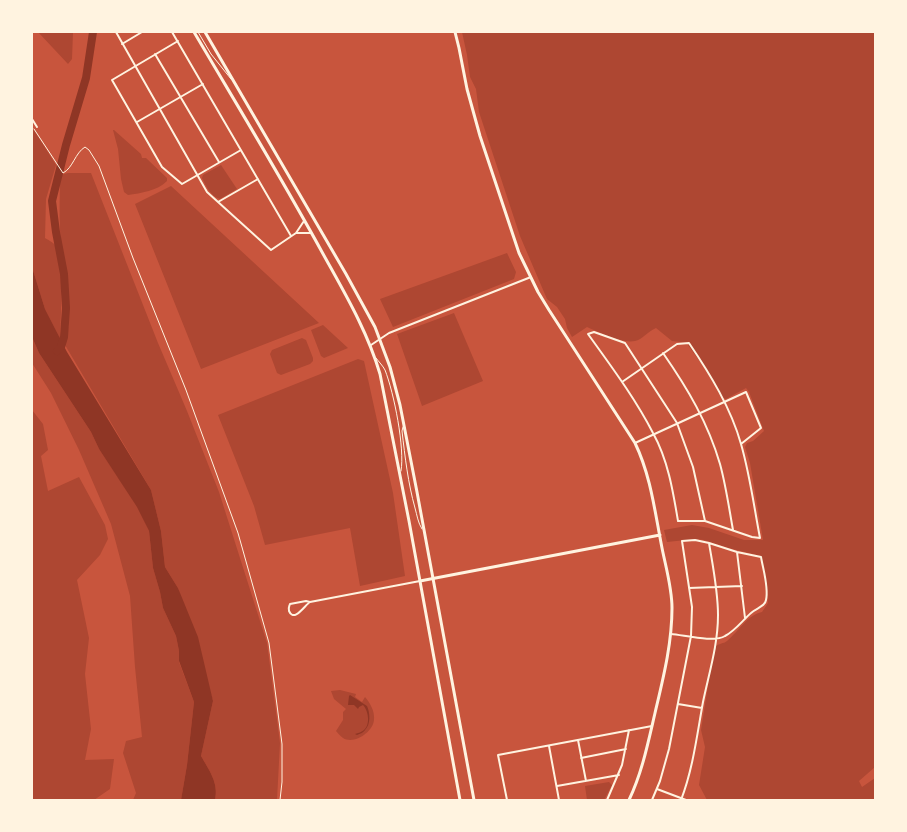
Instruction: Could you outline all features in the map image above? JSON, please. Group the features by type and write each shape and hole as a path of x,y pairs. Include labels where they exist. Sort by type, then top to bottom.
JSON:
{"main road":[{"path":"194,32 304,220 359,319 376,357 386,400 460,800"},
{"path":"205,32 346,274 380,338 390,367 404,426 474,800"},
{"path":"455,32 474,119 519,253 549,310 635,443 641,455 649,480 672,606 670,634 661,686 637,784 629,800"},
{"path":"420,580 660,535"}],"street":[{"path":"116,32 207,192 271,250 296,233 304,220"},
{"path":"122,44 142,32"},
{"path":"172,32 291,236"},
{"path":"178,41 112,80 162,167 182,184 241,150"},
{"path":"155,54 219,162"},
{"path":"137,122 203,84"},
{"path":"32,119 37,127"},
{"path":"218,202 258,179"},
{"path":"296,233 311,233"},
{"path":"371,345 395,330 531,277"},
{"path":"622,382 642,368 663,353 677,344 689,343 710,375 733,422 741,444 760,538 752,537 705,521 678,521 668,471 654,434 622,382 588,334 594,332 625,343 642,368 677,424 693,467 705,521"},
{"path":"663,353 700,413 709,432 720,465 734,530"},
{"path":"635,443 746,392 761,428 741,444"},
{"path":"652,800 657,789 669,749 691,636 692,607 682,541 695,540 761,557 766,588 766,602 763,606 754,610 726,636 716,640 691,636 670,634"},
{"path":"681,799 687,785 716,640 718,614 716,586 709,543"},
{"path":"737,552 745,618"},
{"path":"310,602 305,605 297,615 292,614 289,611 290,604 306,601 310,602 420,580"},
{"path":"689,588 742,586"},
{"path":"678,704 702,708"},
{"path":"507,800 498,756 652,726"},
{"path":"607,800 619,775 629,730"},
{"path":"578,740 586,781"},
{"path":"549,746 559,800"},
{"path":"581,758 626,749"},
{"path":"557,786 619,775"},
{"path":"657,789 686,800"}],"lane":[{"path":"198,32 220,67 228,78 234,82"},
{"path":"376,357 385,369 394,401 402,463 400,476"},
{"path":"404,426 402,431 406,468 419,525 425,533"}],"path":[{"path":"32,125 63,172 67,171 80,150 85,147 90,150 99,166 133,258 186,390 238,533 269,643 282,744 282,782 280,800"}],"shaded area":[{"path":"38,32 73,32 72,59 68,64"},
{"path":"462,32 875,32 875,767 859,781 862,787 875,778 875,800 707,800 699,785 705,747 701,730 716,646 727,641 747,620 762,612 768,603 761,556 728,548 704,540 695,539 667,542 664,530 692,525 709,528 744,540 763,540 750,463 745,447 747,443 753,441 764,431 749,392 746,388 726,399 723,398 707,371 688,345 690,344 689,343 672,341 656,328 635,341 624,341 617,339 587,327 572,337 567,328 565,319 557,307 547,299 520,236 479,112 476,89 470,77"},
{"path":"32,127 56,165 46,199 45,238 55,245 60,264 60,339 45,309 32,267"},
{"path":"113,130 141,154 142,158 146,158 167,178 167,181 159,187 149,191 128,195 124,192 118,149"},
{"path":"221,165 237,189 220,199 211,194 202,178 203,175"},
{"path":"68,173 91,173 219,492 267,643 280,743 277,800 215,800 216,788 210,772 201,756 213,701 178,588 165,567 161,531 151,490 65,345 68,331 69,302 61,245 60,175"},
{"path":"171,186 319,323 201,369 135,204"},
{"path":"507,253 516,272 514,279 393,327 380,299"},
{"path":"32,267 45,309 67,352 151,490 161,531 165,567 178,588 198,637 213,701 201,756 210,772 216,788 215,800 181,800 187,765 194,702 179,661 176,636 163,608 153,568 149,531 137,507 99,449 91,432 39,353 32,337"},
{"path":"454,313 483,381 422,406 397,334"},
{"path":"323,325 348,348 324,358 321,356 311,330"},
{"path":"32,337 39,353 91,432 99,449 138,507 149,531 153,568 163,608 176,636 179,651 179,662 194,702 187,765 181,800 133,800 136,793 123,753 126,741 142,737 130,596 111,524 79,450 51,393 32,363"},
{"path":"302,338 306,340 313,361 310,364 281,375 277,373 270,354 272,350"},
{"path":"358,359 364,361 393,493 405,576 360,586 350,528 265,545 254,506 218,415"},
{"path":"32,410 43,424 48,450 41,456 48,491 79,477 105,525 108,539 100,555 77,580 89,638 85,674 91,729 85,760 114,759 110,789 94,800 32,800"},
{"path":"340,690 356,694 355,697 362,702 365,697 373,710 373,725 367,733 357,739 347,740 336,731 343,720 343,712 346,709 334,699 331,691"},
{"path":"350,695 367,706 369,712 369,722 367,728 357,735 355,734 364,730 368,724 368,717 363,705 358,709 354,705 348,705"},
{"path":"609,782 612,785 604,800 587,800 585,786"}],"waterway":[{"path":"57,351 61,347 64,337 66,308 64,274 52,201 66,145 86,78 93,32"}]}
